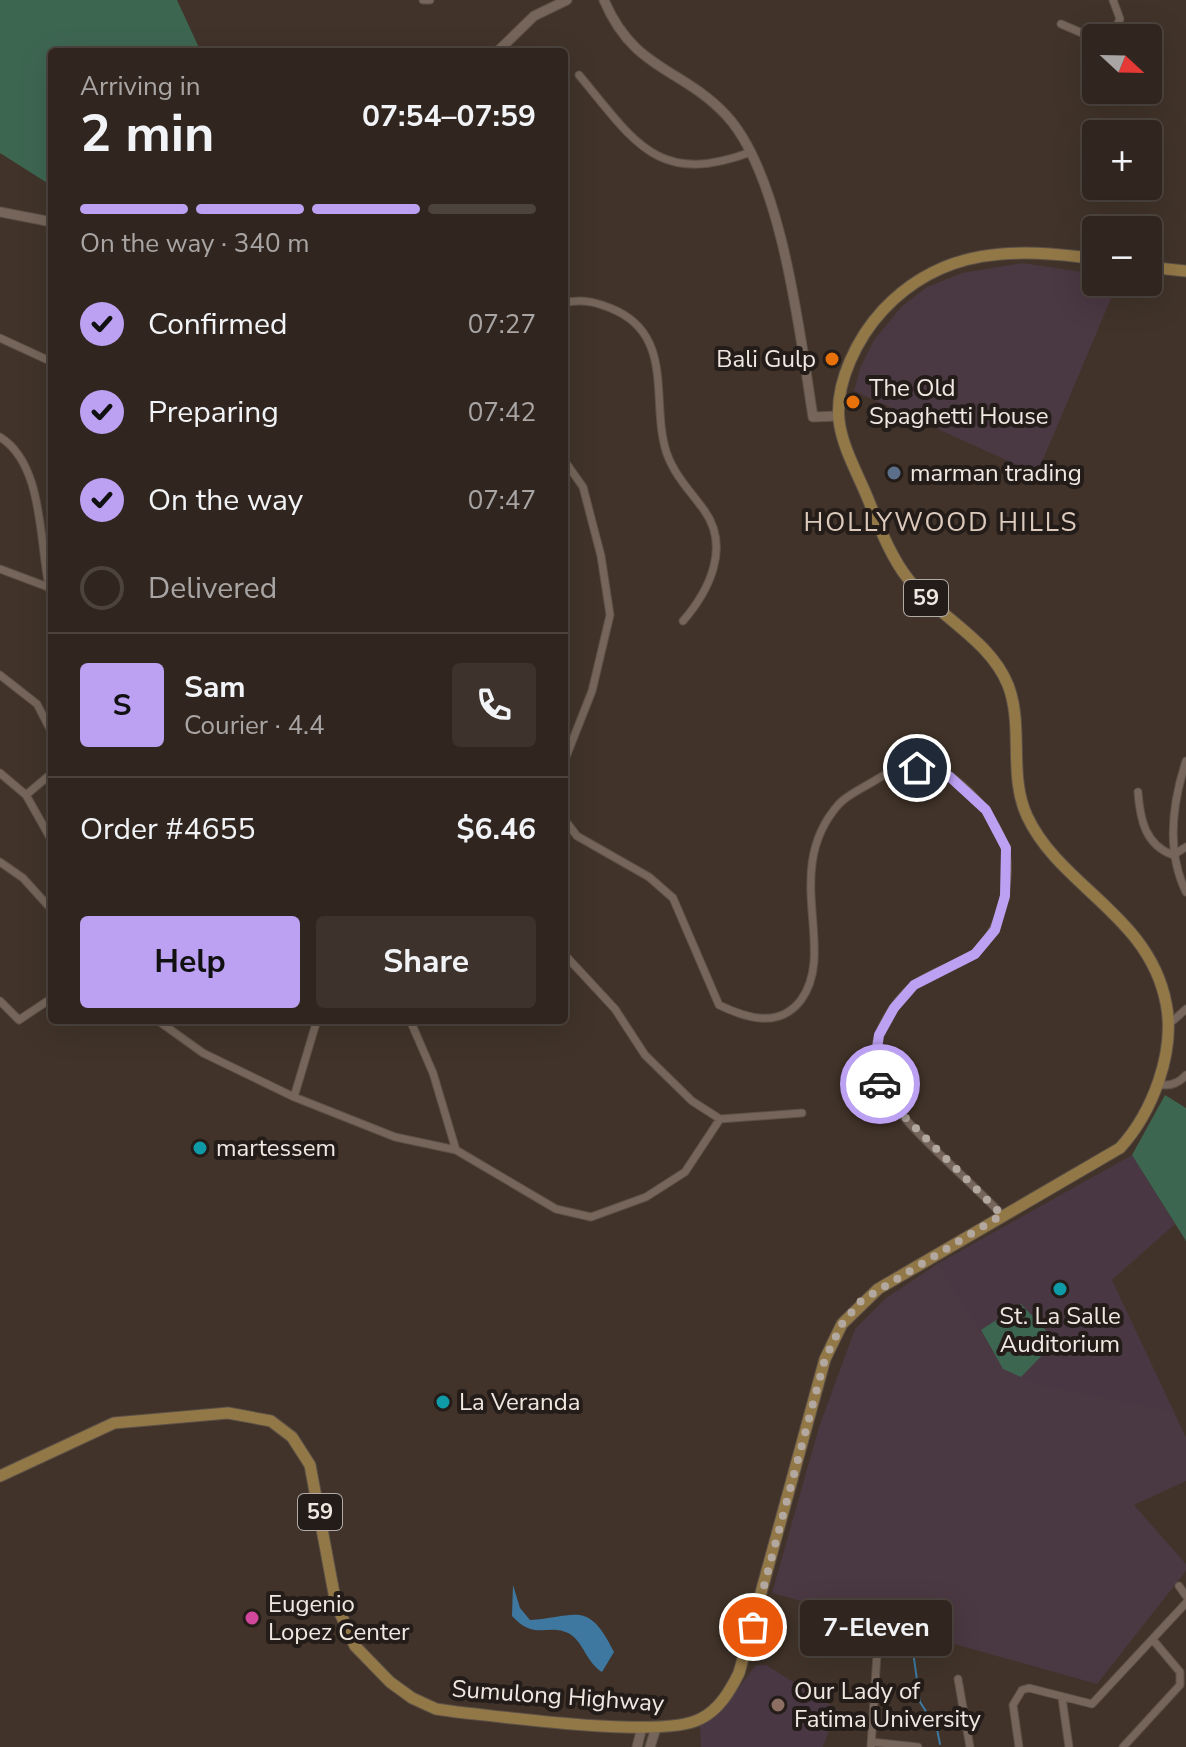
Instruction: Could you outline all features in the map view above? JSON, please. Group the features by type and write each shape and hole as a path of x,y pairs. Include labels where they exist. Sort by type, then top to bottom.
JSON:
{"main road":[{"name":"Sumulong Highway","path":"0,1476 114,1423 228,1413 271,1421 292,1437 310,1465 341,1620 355,1646 390,1682 436,1709 656,1728 685,1725 707,1716 725,1697 739,1673 825,1359 842,1324 878,1289 1120,1148 1136,1131 1157,1084 1167,1026 1167,1005 1151,957 1056,855 1028,817 1017,778 1008,685 990,657 907,578 879,524 846,445 839,416 847,370 866,332 896,297 921,278 957,262 1000,252 1082,258"},
{"path":"1162,268 1186,271"}],"street":[{"path":"423,0 430,0"},
{"path":"501,48 534,16 567,0"},
{"path":"604,0 630,45 725,113 751,152 771,197 813,417 839,416"},
{"path":"1113,0 1120,19 1118,24"},
{"path":"1061,24 1082,32"},
{"path":"579,75 637,142 668,161 683,166 709,165 751,152"},
{"path":"0,212 48,221"},
{"path":"568,303 591,301 607,306 637,324 650,342 657,364 666,452 676,474 707,514 716,535 716,564 708,584 683,621"},
{"path":"0,338 48,360"},
{"path":"0,437 10,443 35,490 46,551 48,587 0,569"},
{"path":"568,466 583,487 601,556 610,615 592,691 568,752"},
{"path":"0,675 37,704 48,725"},
{"path":"1186,761 1176,802 1173,855 1176,873 1186,892"},
{"path":"568,824 577,836 649,877 673,898 719,1005 749,1019 768,1018 789,1011 802,998 814,966 808,884 817,837 840,803 888,773 917,768 949,776 963,786 986,810 1006,848 1005,896 995,930 975,954 914,985 894,1008 879,1035 875,1064 877,1079 891,1103 1002,1215"},
{"path":"0,773 26,795 48,834"},
{"path":"26,795 48,776"},
{"path":"1138,792 1147,834 1161,850 1173,855"},
{"path":"1173,855 1186,847"},
{"path":"0,862 23,878 48,906"},
{"path":"568,958 615,1009 645,1055 692,1101 720,1119 802,1113"},
{"path":"0,1001 19,1020 48,1001"},
{"path":"1167,1026 1186,1009"},
{"path":"163,1024 203,1053 294,1097 395,1137 456,1150 556,1209 591,1217 646,1197 685,1172 720,1119"},
{"path":"294,1097 316,1024"},
{"path":"412,1024 433,1073 456,1150"},
{"path":"1157,1084 1165,1086 1180,1082 1186,1075"},
{"path":"1179,1586 1186,1596"},
{"path":"1019,1747 1013,1705 1018,1694 1029,1688 1092,1704 1101,1698 1186,1603"},
{"path":"1123,1747 1180,1685 1180,1672 1153,1640"},
{"path":"877,1654 871,1744 918,1747"},
{"path":"958,1679 970,1747"},
{"path":"1062,1698 1069,1747"},
{"path":"637,1747 642,1727"},
{"path":"650,1747 656,1728"}],"shaded area":[{"path":"1022,263 1082,272 1082,296 1112,296 1037,474 854,391 860,368 874,340 902,306 927,287 962,273"},
{"path":"1132,1155 1175,1224 1112,1280 1174,1412 1041,1385 1003,1369 939,1263"},
{"path":"939,1263 981,1330 1117,1399 1174,1412 1186,1437 1186,1481 1134,1505 1186,1564 1186,1571 1097,1684 772,1593 819,1427 855,1329 886,1298"},
{"name":"Our Lady of Fatima University","path":"756,1665 766,1665 837,1709 823,1747 701,1747 700,1726 721,1711"}],"green space":[{"path":"0,0 177,0 199,48 48,48 48,183 0,153"},
{"path":"1165,1095 1186,1108 1186,1241 1132,1155"},
{"path":"1021,1304 1056,1341 1021,1377 1003,1369 981,1330"}],"water":[{"path":"513,1585 520,1608 530,1620 580,1615 596,1624 614,1652 602,1672 570,1634 535,1630 520,1624 512,1616"}],"waterway":[{"path":"911,1637 920,1702 937,1729 940,1744"}],"way so far":[{"path":"753,1627 825,1359 842,1324 861,1301 878,1289 1002,1215 891,1103 880,1084"}],"place":[{"name":"Bali Gulp","path":"832,359"},
{"name":"The Old Spaghetti House","path":"853,402"},
{"name":"marman trading","path":"894,473"},
{"name":"martessem","path":"200,1148"},
{"name":"St. La Salle Auditorium","path":"1060,1289"},
{"name":"La Veranda","path":"443,1402"},
{"name":"Eugenio Lopez Center","path":"252,1618"},
{"name":"7-Eleven","path":"753,1627"},
{"name":"Our Lady of Fatima University","path":"778,1705"}],"district":[{"name":"HOLLYWOOD HILLS","path":"941,522"}],"route":[{"path":"880,1084 875,1064 879,1035 894,1008 914,985 975,954 995,930 1005,896 1006,848 986,810 949,776 917,768"}]}
